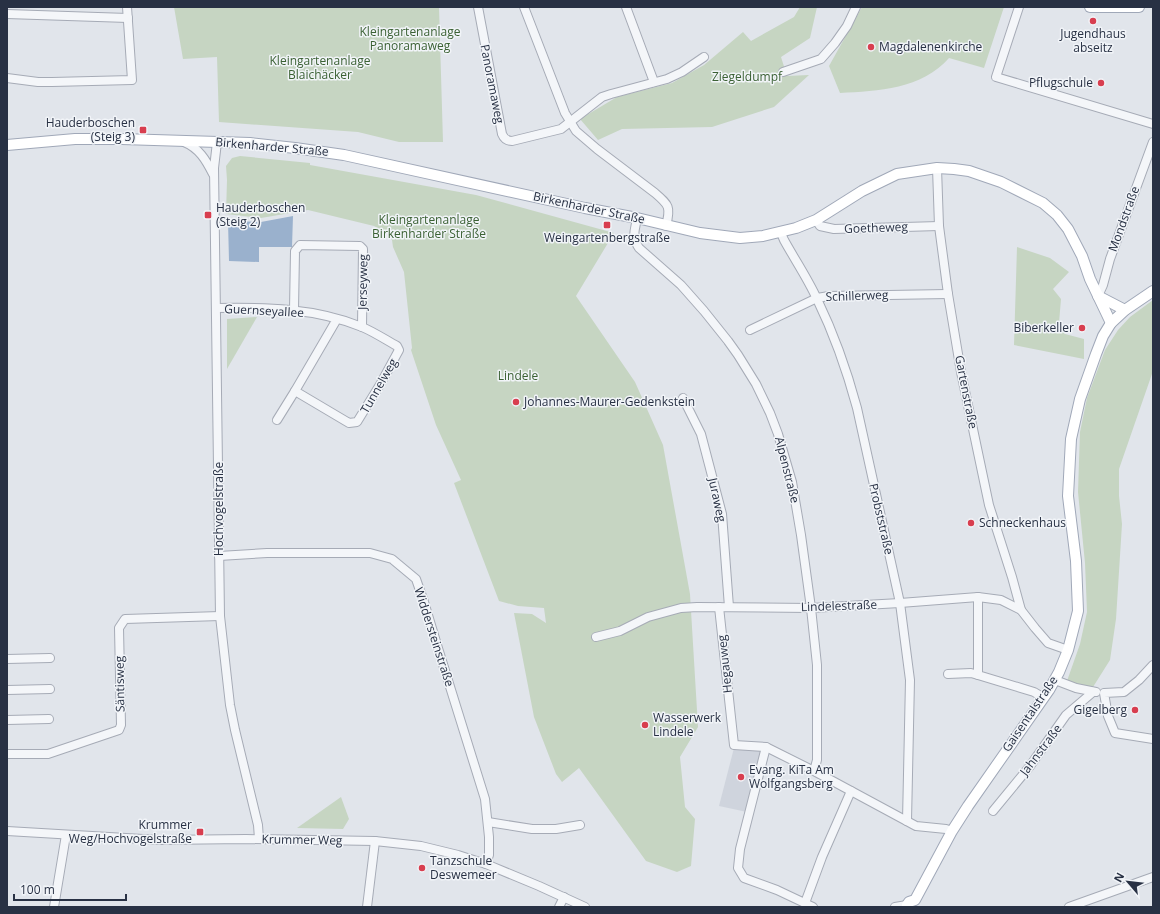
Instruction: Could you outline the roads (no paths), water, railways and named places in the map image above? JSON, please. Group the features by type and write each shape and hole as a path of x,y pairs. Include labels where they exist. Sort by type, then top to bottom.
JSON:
{"main road":[{"path":"1090,7 1139,7"},
{"name":"Birkenharder Straße","path":"7,145 75,139 122,139 250,143 295,148 344,155 700,233 740,238 781,233 816,220 862,191 897,174 937,168 954,169 976,173 1001,182 1043,203 1057,216 1068,229 1082,256 1090,279 1112,323"},
{"name":"Gaisentalstraße","path":"912,905 952,831 998,761 1044,698 1055,680 1068,650 1078,610 1076,561 1068,496 1071,439 1082,392 1103,336 1112,323 1125,310 1153,291"},
{"path":"1098,296 1125,310"}],"street":[{"path":"7,78 45,82 132,80 127,7"},
{"name":"Panoramaweg","path":"478,7 503,137 508,141 512,141 561,129 570,122"},
{"path":"524,7 565,113 570,122 576,131 597,149 662,199 669,209 666,226"},
{"path":"626,7 654,82"},
{"path":"784,72 821,59 836,43 856,7"},
{"path":"1019,7 996,77 1153,124"},
{"path":"7,14 128,18"},
{"path":"570,122 602,97 667,79 682,72 704,57"},
{"name":"Hochvogelstraße","path":"179,141 191,145 204,157 214,176"},
{"name":"Hochvogelstraße","path":"217,142 214,176 219,447 220,616 234,724 258,825 259,839"},
{"name":"Mondstraße","path":"1098,296 1153,142"},
{"name":"Gartenstraße","path":"937,168 939,226 948,294 961,372 989,505 1021,610"},
{"name":"Alpenstraße","path":"637,218 634,234 635,242 639,248 681,285 704,311 738,355 756,384 778,434 792,482 811,608 817,665 817,760 814,771"},
{"name":"Goetheweg","path":"816,220 820,226 834,229 939,226"},
{"name":"Probststraße","path":"781,233 817,298 837,344 849,379 857,408 900,603 910,680 907,821"},
{"name":"Jerseyweg","path":"294,310 295,251 300,245 360,246 363,249 362,327"},
{"name":"Schillerweg","path":"750,330 817,298 829,296 948,294"},
{"name":"Guernseyallee","path":"216,308 294,310 337,319 362,327 397,346 399,350"},
{"path":"277,420 337,319"},
{"name":"Tunnelweg","path":"295,391 349,423 357,422 399,350"},
{"name":"Juraweg","path":"683,398 701,434 722,514 729,607"},
{"name":"Widdersteinstraße","path":"219,556 267,552 370,553 392,559 416,579 485,799 488,822 489,855 486,864"},
{"path":"978,597 978,674"},
{"name":"Lindelestraße","path":"596,637 620,631 648,617 681,608 811,608 978,597 1001,600 1021,610 1048,643 1068,650"},
{"name":"Hegauweg","path":"719,607 734,745 766,747"},
{"name":"Säntisweg","path":"7,754 48,754 119,730 121,725 119,628 125,619 220,616"},
{"path":"7,658 50,658"},
{"path":"1055,680 1076,688 1093,692 1124,692 1139,680 1153,665"},
{"path":"948,674 978,674 1034,692 1044,698"},
{"path":"7,690 50,689"},
{"name":"Jahnstraße","path":"993,811 1030,766 1066,715 1093,692"},
{"path":"1104,693 1108,716 1115,733 1153,739"},
{"path":"7,720 49,720"},
{"path":"851,791 822,856 809,905 777,890 744,878 738,868 740,849 766,747 814,771 916,826 952,831"},
{"path":"488,822 532,829 556,829 580,826"},
{"name":"Krummer Weg","path":"7,831 160,840 259,839 375,841 432,848 486,864 585,907"},
{"path":"54,907 66,835"},
{"path":"367,907 375,841"},
{"path":"1069,907 1153,877"},
{"path":"559,907 564,897"},
{"path":"895,907 912,905"}],"water":[{"path":"293,216 292,247 259,247 259,262 229,261 228,221 261,222"}],"place":[{"name":"Jugendhaus abseitz","path":"1093,21"},
{"name":"Magdalenenkirche","path":"871,47"},
{"name":"Pflugschule","path":"1101,83"},
{"name":"Hauderboschen (Steig 3)","path":"143,130"},
{"name":"Hauderboschen (Steig 2)","path":"208,215"},
{"name":"Weingartenbergstraße","path":"607,225"},
{"name":"Biberkeller","path":"1082,328"},
{"name":"Johannes-Maurer-Gedenkstein","path":"516,402"},
{"name":"Schneckenhaus","path":"971,523"},
{"name":"Gigelberg","path":"1135,710"},
{"name":"Wasserwerk Lindele","path":"645,725"},
{"name":"Evang. KiTa Am Wolfgangsberg","path":"741,777"},
{"name":"Krummer Weg/Hochvogelstraße","path":"200,832"},
{"name":"Tanzschule Deswemeer","path":"422,868"}],"park label":[{"name":"Kleingartenanlage Panoramaweg","path":"410,39"},
{"name":"Kleingartenanlage Blaichäcker","path":"320,68"},
{"name":"Ziegeldumpf","path":"747,77"},
{"name":"Kleingartenanlage Birkenharder Straße","path":"429,227"},
{"name":"Lindele","path":"518,376"}]}
